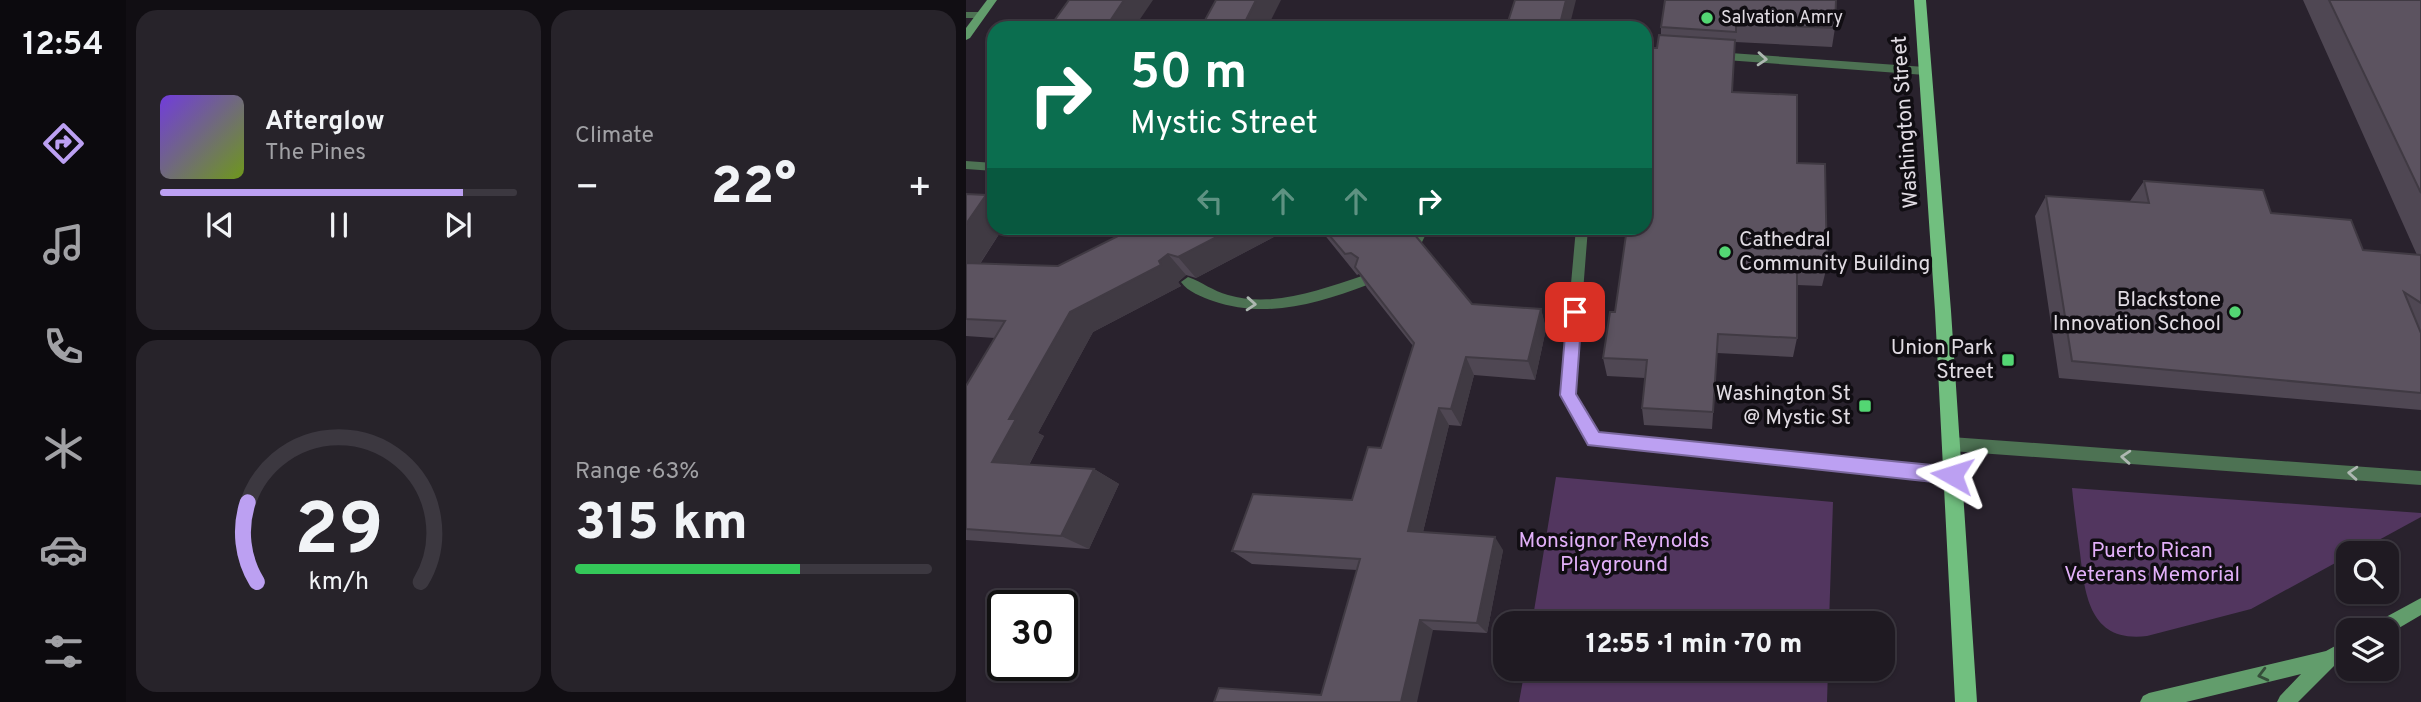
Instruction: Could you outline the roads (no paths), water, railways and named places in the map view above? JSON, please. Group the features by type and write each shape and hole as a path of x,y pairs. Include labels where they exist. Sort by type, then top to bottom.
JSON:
{"main road":[{"path":"966,36 992,0"},
{"name":"Washington Street","path":"1920,0 1951,444 1965,702"},
{"path":"2399,619 2421,606"},
{"path":"2286,702 2336,655"},
{"path":"2149,702 2329,659"}],"street":[{"path":"966,15 981,15"},
{"path":"1698,55 1925,71"},
{"path":"966,165 987,166"},
{"path":"1414,244 1419,235"},
{"path":"1581,235 1568,395 1594,439 1952,475"},
{"path":"1188,282 1213,296 1231,302 1282,305 1319,298 1362,281"},
{"path":"1951,444 2421,478"}],"place":[{"name":"Salvation Amry","path":"1707,18"},
{"name":"Cathedral Community Building","path":"1725,252"},
{"name":"Blackstone Innovation School","path":"2235,312"},
{"name":"Union Park Street","path":"2008,360"},
{"name":"Washington St @ Mystic St","path":"1865,406"}],"park label":[{"name":"Monsignor Reynolds Playground","path":"1614,553"},
{"name":"Puerto Rican Veterans Memorial","path":"2152,563"}]}
